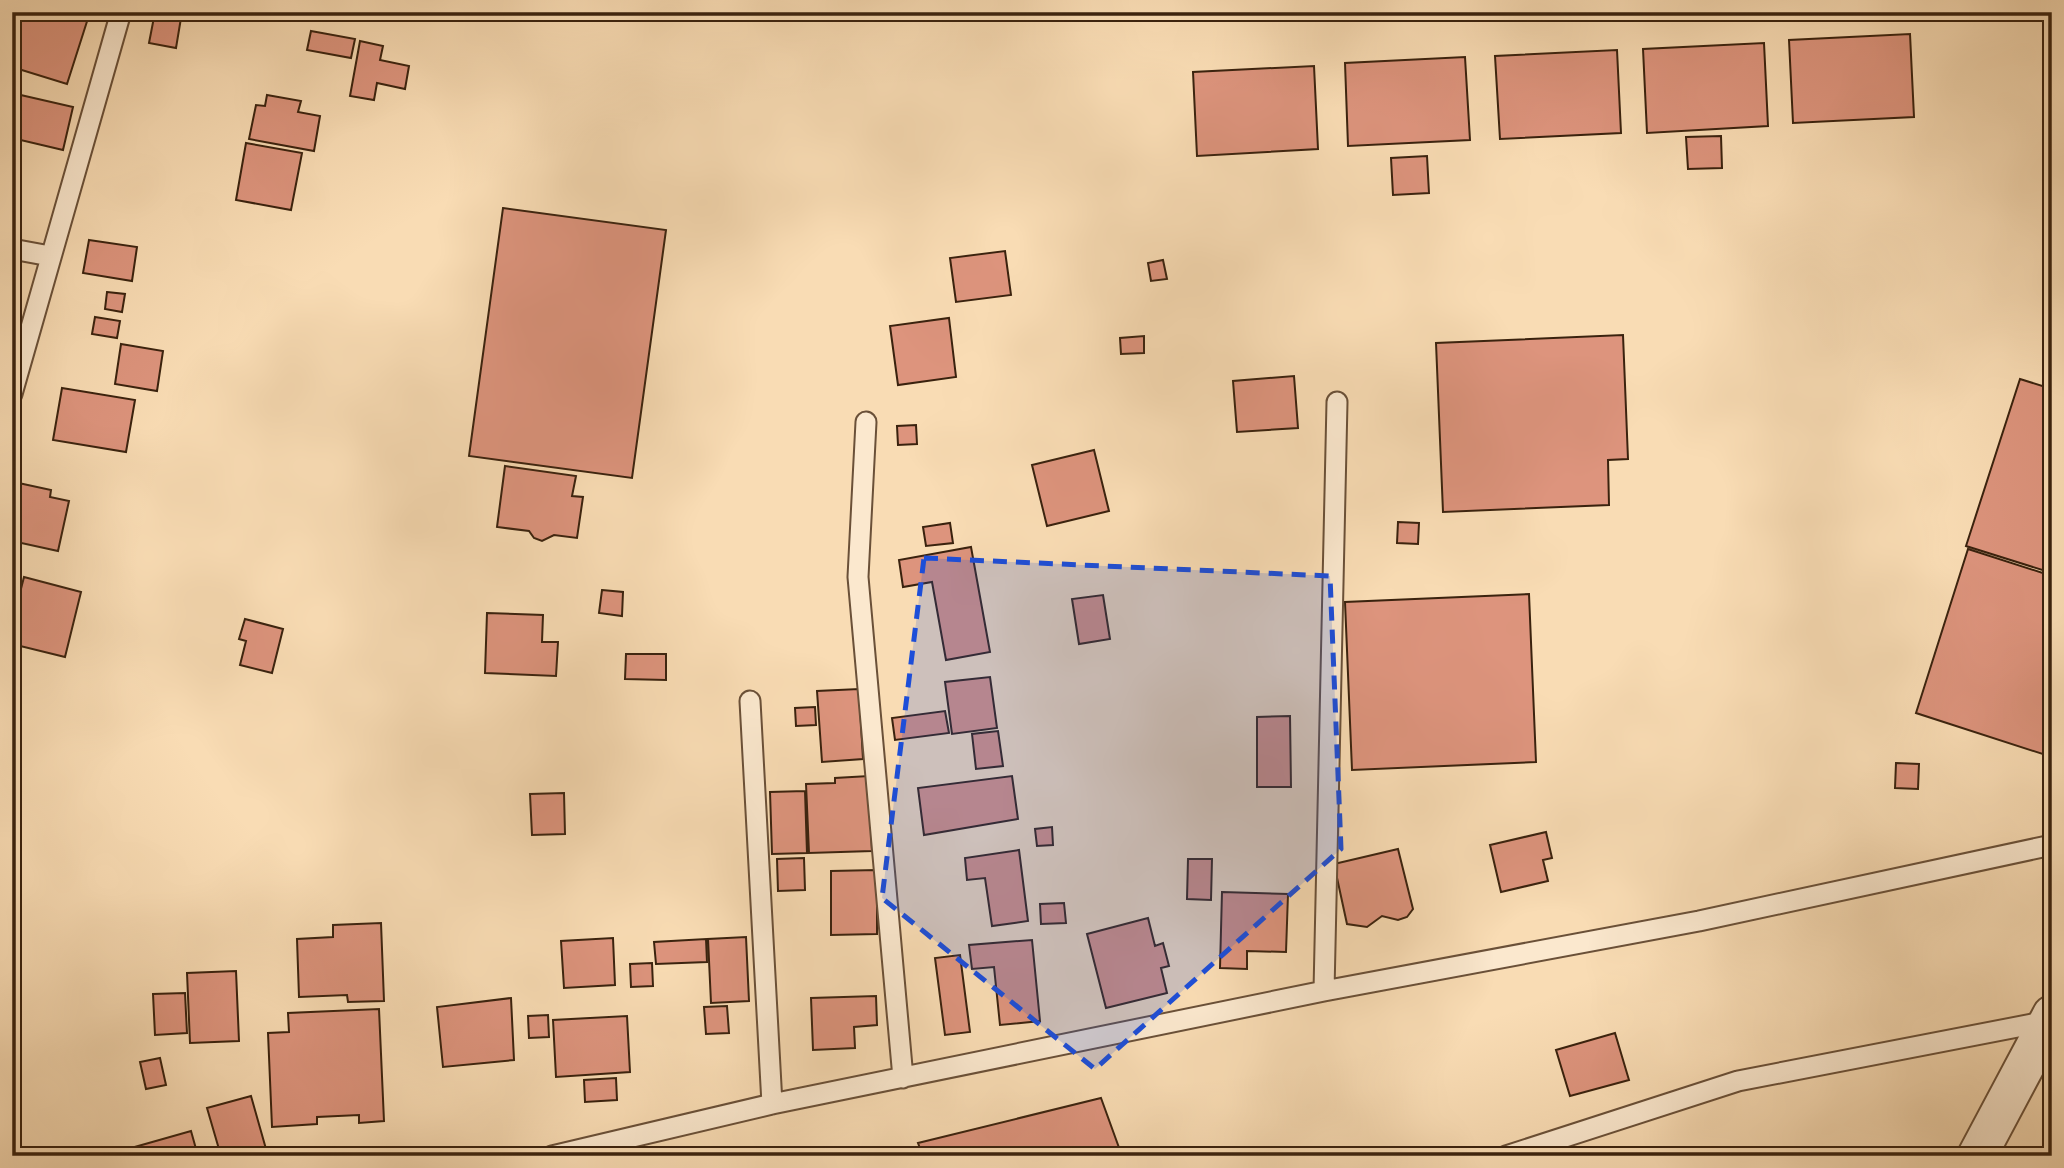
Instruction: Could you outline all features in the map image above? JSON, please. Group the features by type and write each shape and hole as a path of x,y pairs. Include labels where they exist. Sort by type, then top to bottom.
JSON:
{"street":[{"path":"1977,1156 2050,1018"}],"lane":[{"path":"12,394 121,12"},
{"path":"12,249 50,256"},
{"path":"1324,991 1337,402"},
{"path":"866,422 859,577 903,1078"},
{"path":"750,701 772,1104"},
{"path":"552,1156 772,1104 1324,991 1699,921 2052,845"},
{"path":"1506,1156 1738,1081 2050,1018"}],"highlighted area":[{"path":"924,558 1330,576 1341,849 1095,1069 882,898"}],"building":[{"path":"12,12 90,12 67,84 12,67"},
{"path":"155,12 182,12 176,48 149,43"},
{"path":"311,31 355,39 351,58 307,50"},
{"path":"1910,34 1914,117 1793,123 1789,40"},
{"path":"360,41 383,46 380,60 409,66 405,89 377,83 374,100 350,96"},
{"path":"1764,43 1768,126 1647,133 1643,49"},
{"path":"1617,50 1621,133 1500,139 1495,56"},
{"path":"1465,57 1470,140 1348,146 1345,63"},
{"path":"1314,66 1318,149 1197,156 1193,72"},
{"path":"12,93 73,107 63,150 12,138"},
{"path":"267,95 301,101 298,112 320,116 314,151 249,139 256,105 265,106"},
{"path":"1721,136 1722,168 1688,169 1686,137"},
{"path":"246,143 302,153 291,210 236,200"},
{"path":"1427,156 1429,193 1393,195 1391,158"},
{"path":"503,208 666,230 632,478 469,456"},
{"path":"89,240 137,247 132,281 83,273"},
{"path":"1005,251 1011,295 956,302 950,258"},
{"path":"1163,260 1167,279 1151,281 1148,263"},
{"path":"107,292 125,294 122,312 105,309"},
{"path":"95,317 120,321 117,338 92,334"},
{"path":"949,318 956,377 898,385 890,326"},
{"path":"1623,335 1628,459 1608,460 1609,505 1443,512 1436,343"},
{"path":"1144,336 1144,353 1121,354 1120,338"},
{"path":"121,344 163,351 157,391 115,384"},
{"path":"1294,376 1298,428 1237,432 1233,381"},
{"path":"2020,379 2052,389 2052,573 1966,546"},
{"path":"62,388 135,400 126,452 53,440"},
{"path":"916,425 917,444 898,445 897,426"},
{"path":"1094,450 1109,511 1047,526 1032,465"},
{"path":"505,466 576,476 572,496 583,497 577,538 554,535 542,541 534,538 529,531 497,527"},
{"path":"14,482 51,490 50,497 69,501 58,551 12,541"},
{"path":"1398,522 1419,523 1418,544 1397,543"},
{"path":"950,523 953,543 926,546 923,527"},
{"path":"971,547 990,652 946,660 932,582 903,587 899,560"},
{"path":"1968,549 2052,576 2052,757 1916,713"},
{"path":"24,577 81,592 65,657 12,644 12,624"},
{"path":"602,590 623,592 622,616 599,613"},
{"path":"1529,594 1536,762 1352,770 1345,602"},
{"path":"1103,595 1110,639 1079,644 1072,599"},
{"path":"487,613 543,615 542,642 558,642 556,676 485,673"},
{"path":"245,619 283,629 272,673 240,665 246,641 239,639"},
{"path":"626,654 666,654 666,680 625,679"},
{"path":"990,677 997,728 952,734 945,682"},
{"path":"859,689 863,759 822,762 817,691"},
{"path":"815,707 816,725 796,726 795,708"},
{"path":"945,711 949,733 895,740 892,718"},
{"path":"1290,716 1291,787 1257,787 1257,717"},
{"path":"998,731 1003,766 976,769 972,734"},
{"path":"1896,763 1919,764 1918,789 1895,788"},
{"path":"869,776 872,851 809,853 806,784 835,783 835,778"},
{"path":"1012,776 1018,819 924,835 918,788"},
{"path":"805,791 807,853 772,854 770,792"},
{"path":"564,793 565,834 532,835 530,794"},
{"path":"1052,827 1053,845 1037,846 1035,829"},
{"path":"1546,832 1552,858 1543,860 1548,881 1501,892 1490,845"},
{"path":"1398,849 1413,909 1407,917 1398,920 1382,916 1367,927 1347,924 1334,864"},
{"path":"1019,850 1028,921 992,926 985,878 967,880 965,858"},
{"path":"804,858 805,890 778,891 777,859"},
{"path":"1188,859 1212,859 1211,900 1187,899"},
{"path":"877,870 877,934 831,935 831,871"},
{"path":"1222,892 1288,894 1286,952 1247,951 1247,969 1220,968"},
{"path":"1064,903 1066,923 1041,924 1040,904"},
{"path":"1148,918 1155,946 1163,943 1169,966 1161,968 1167,993 1106,1008 1087,934"},
{"path":"381,923 384,1001 348,1002 347,995 299,997 297,939 333,937 333,925"},
{"path":"746,937 749,1001 711,1003 708,939"},
{"path":"613,938 615,985 564,988 561,941"},
{"path":"706,939 707,962 656,964 654,942"},
{"path":"1032,940 1040,1021 1000,1025 994,967 972,969 969,945"},
{"path":"960,955 970,1032 945,1035 935,958"},
{"path":"652,963 653,986 631,987 630,964"},
{"path":"236,971 239,1041 190,1043 187,973"},
{"path":"185,993 187,1033 155,1035 153,994"},
{"path":"876,996 877,1025 854,1027 855,1048 813,1050 811,998"},
{"path":"511,998 514,1060 443,1067 437,1007"},
{"path":"727,1006 729,1033 706,1034 704,1007"},
{"path":"379,1009 384,1121 359,1123 359,1115 317,1117 317,1124 272,1127 268,1033 289,1032 288,1013"},
{"path":"548,1015 549,1037 529,1038 528,1016"},
{"path":"627,1016 630,1072 556,1077 553,1020"},
{"path":"1615,1033 1629,1080 1570,1096 1556,1050"},
{"path":"160,1058 166,1085 146,1089 140,1062"},
{"path":"616,1078 617,1100 585,1102 584,1080"},
{"path":"251,1096 268,1156 221,1156 207,1108"},
{"path":"1101,1098 1122,1156 923,1156 918,1143"},
{"path":"191,1131 198,1156 118,1156 117,1152"}]}
